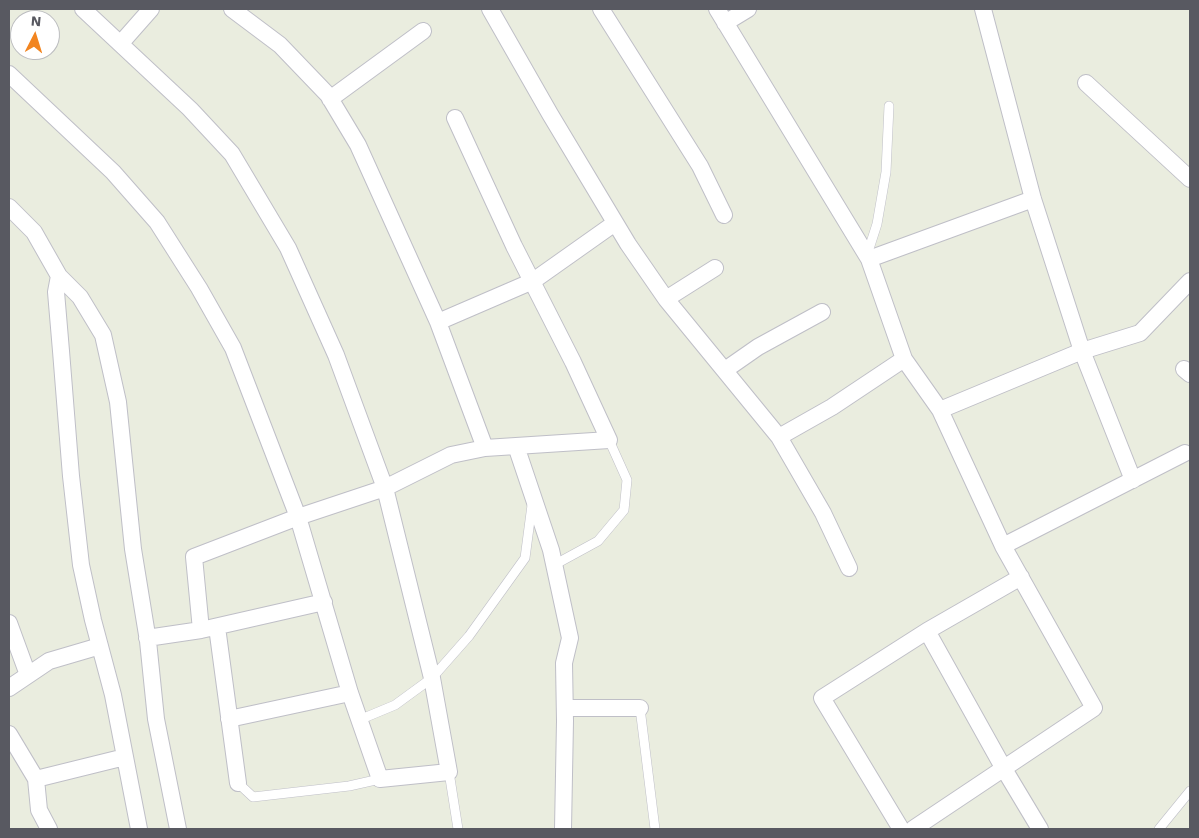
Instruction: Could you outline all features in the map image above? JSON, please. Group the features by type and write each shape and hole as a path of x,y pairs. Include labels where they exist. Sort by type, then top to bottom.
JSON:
{"street":[{"path":"9,74 113,172 157,222 199,288 233,348 298,517 350,692 380,779 449,772 432,678 386,488 336,355 288,248 232,154 190,109 83,9"},
{"path":"121,44 151,9"},
{"path":"232,9 280,45 330,99 358,145 438,322 485,448"},
{"path":"490,9 550,114 616,223 666,299 779,437 823,513 849,568"},
{"path":"601,9 700,166 724,215"},
{"path":"716,9 868,257 904,359 940,410 1003,546 1094,708 914,829"},
{"path":"725,23 748,9"},
{"path":"983,9 1033,199 1082,351 1133,480"},
{"path":"330,99 423,31"},
{"path":"1086,83 1190,178"},
{"path":"238,783 229,718 194,557 298,517 386,488 451,455 485,448 610,440 574,362 514,246 455,118"},
{"path":"868,257 1033,199"},
{"path":"9,207 34,232 59,276 80,297 103,335 118,402 133,549 147,638 156,719 178,829"},
{"path":"438,322 533,281 616,223"},
{"path":"666,299 715,268"},
{"path":"59,276 56,292 74,510 81,564 113,695 138,829"},
{"path":"940,410 1082,351 1140,333 1190,281"},
{"path":"725,370 758,347 822,312"},
{"path":"779,437 832,407 904,359"},
{"path":"516,446 551,550 570,638 564,663 563,829"},
{"path":"1003,546 1185,453"},
{"path":"901,829 822,698 928,631 1020,577"},
{"path":"147,638 209,628 324,602"},
{"path":"9,623 28,675"},
{"path":"928,631 1004,769 1040,829"},
{"path":"9,688 49,661 100,646"},
{"path":"229,718 350,692"},
{"path":"565,708 640,708"},
{"path":"9,734 36,779 39,810 49,829"},
{"path":"36,779 125,757"}],"lane":[{"path":"868,257 878,224 886,172 889,106"},
{"path":"554,565 598,541 624,510 627,480 610,440"},
{"path":"359,720 394,705 432,678 469,636 525,558 533,498"},
{"path":"640,708 655,829"},
{"path":"449,772 458,829"},
{"path":"238,783 254,797 349,786 380,779"},
{"path":"1159,829 1190,791"}]}
